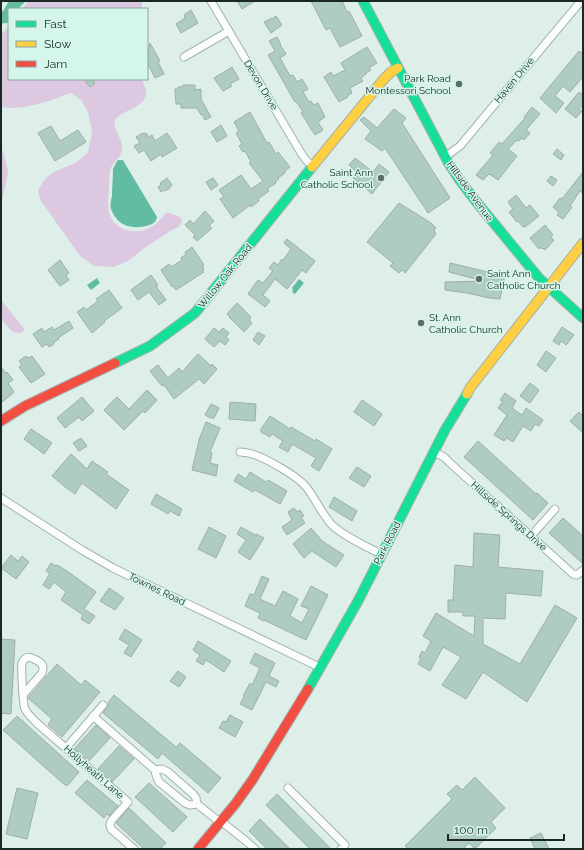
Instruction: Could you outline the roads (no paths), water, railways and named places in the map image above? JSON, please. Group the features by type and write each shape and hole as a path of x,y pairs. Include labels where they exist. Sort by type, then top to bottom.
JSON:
{"street":[{"name":"Devon Drive","path":"211,1 301,153 313,167"},
{"name":"Hillside Avenue","path":"363,1 445,157 459,179 539,278 583,318"},
{"name":"Haven Drive","path":"445,157 460,146 581,1"},
{"path":"184,57 229,31"},
{"name":"Willow Oak Road","path":"1,421 29,404 150,346 195,313 383,80 398,68"},
{"name":"Park Road","path":"198,849 236,804 253,779 358,601 445,430 470,388 583,243"},
{"path":"240,452 251,453 259,456 296,477 307,488 333,526 348,537 381,554"},
{"name":"Hillside Springs Drive","path":"434,452 446,460 574,574 579,575 583,570"},
{"name":"Townes Road","path":"1,498 82,550 114,568 319,667"},
{"path":"531,536 555,509"},
{"name":"Hollyheath Lane","path":"23,695 44,669 40,662 29,657 26,657 22,662 23,701 24,708 30,716 128,802 111,821 110,825 111,830 134,849"},
{"path":"66,748 103,705"},
{"path":"93,716 155,770 160,782 185,803 190,805 197,804"},
{"path":"155,770 162,769 168,772 193,794 196,798 197,804 246,841 254,849"},
{"path":"288,788 345,845 341,849"}],"place":[{"name":"Park Road Montessori School","path":"459,84"},
{"name":"Saint Ann Catholic School","path":"381,178"},
{"name":"Saint Ann Catholic Church","path":"479,279"},
{"name":"St. Ann Catholic Church","path":"421,323"}]}
